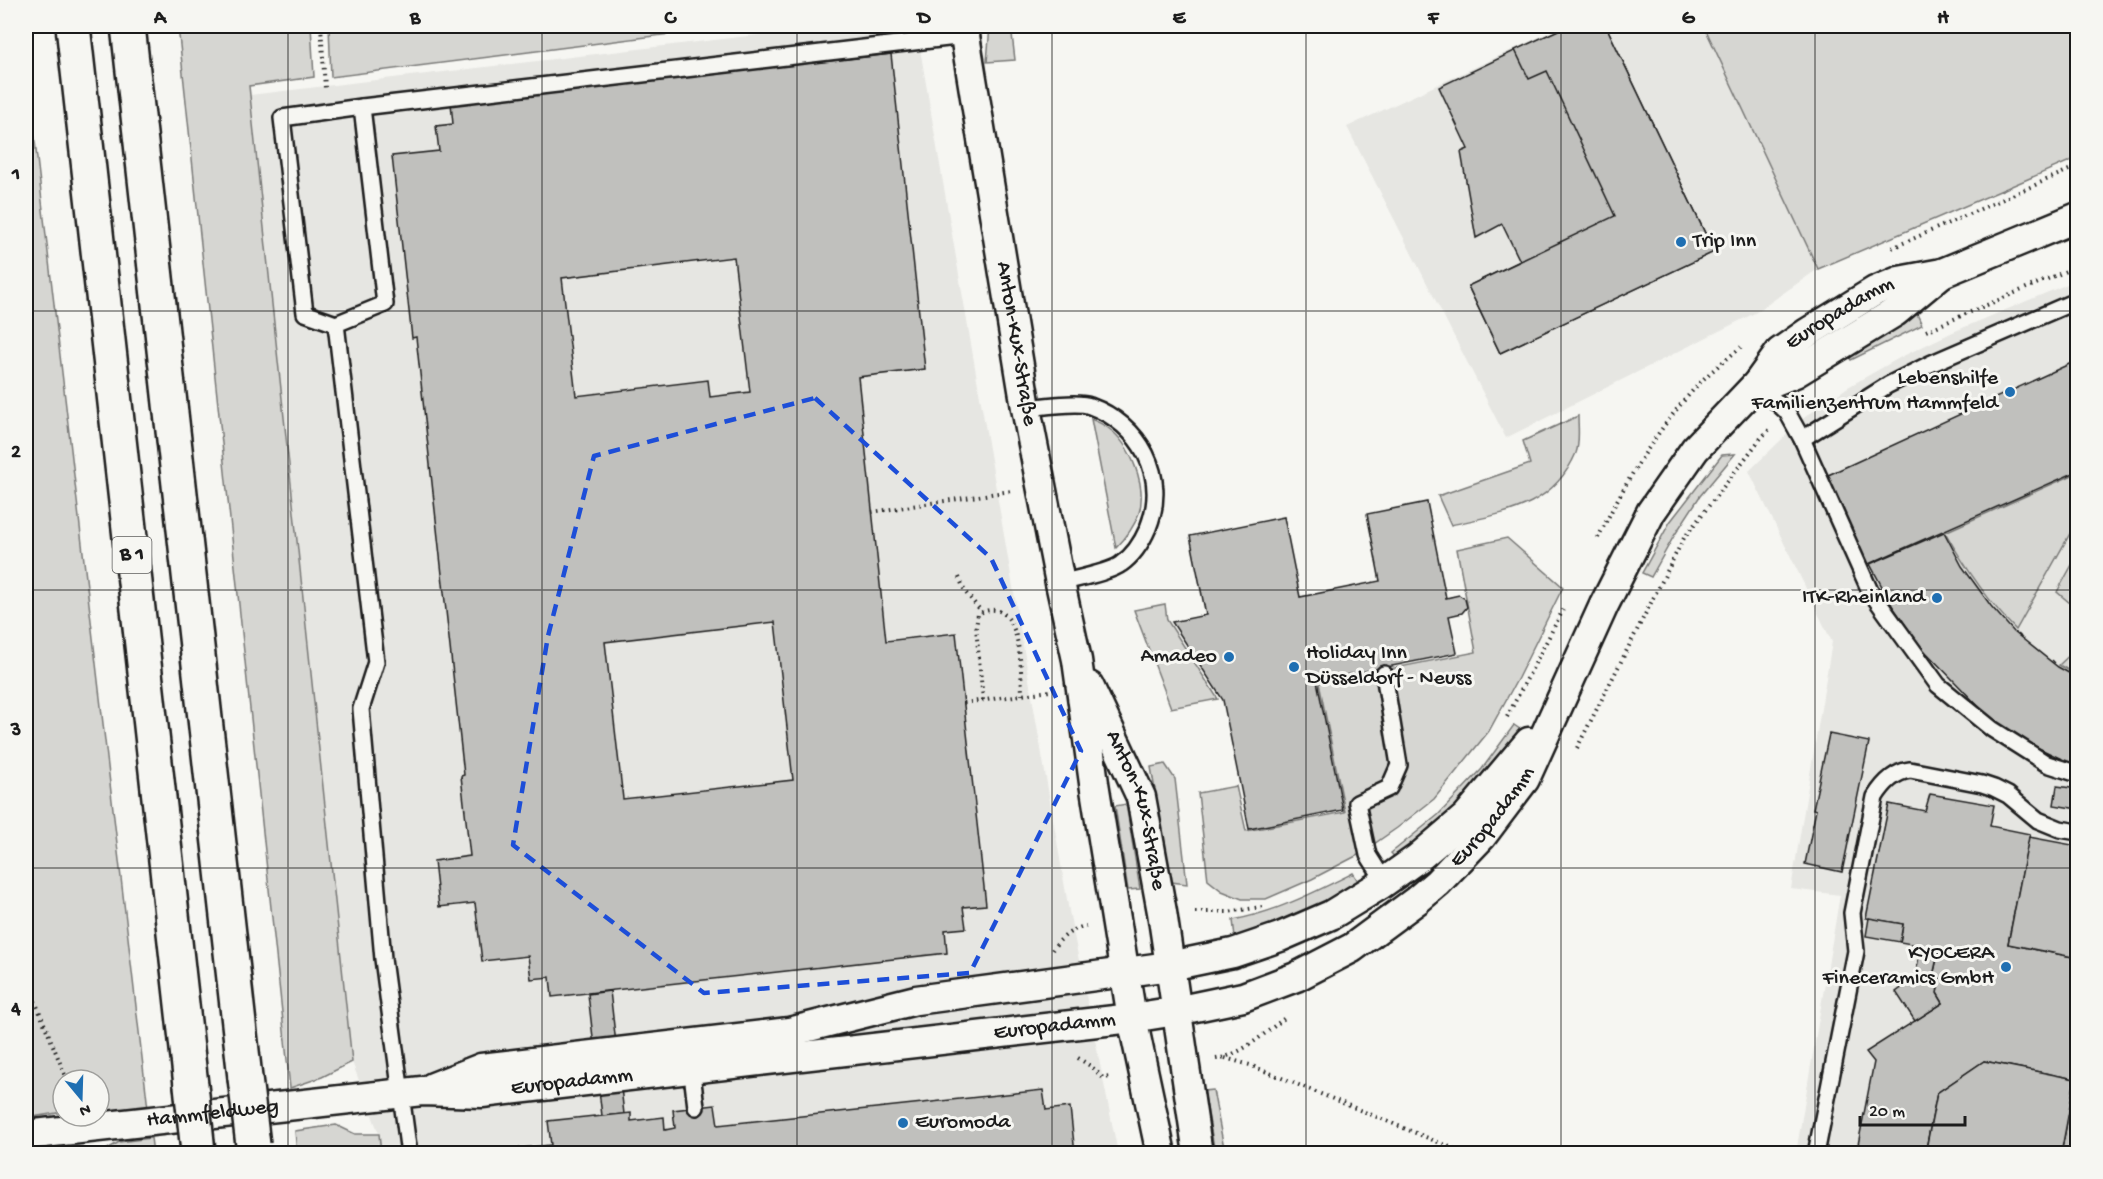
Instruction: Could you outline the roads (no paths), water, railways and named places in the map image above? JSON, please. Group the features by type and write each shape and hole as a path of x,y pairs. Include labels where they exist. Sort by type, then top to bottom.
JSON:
{"highway":[{"name":"B 1","path":"73,26 198,1153"},
{"name":"B 1","path":"128,26 254,1149"}],"street":[{"name":"Anton-Kux-Straße","path":"965,31 1026,408 1079,673 1124,973 1161,1154"},
{"name":"Europadamm","path":"690,1056 1132,1018 1176,1011 1243,997 1296,977 1352,948 1437,883 1482,836 1525,779 1604,605 1651,512 1695,449 1757,384 1780,352 1865,297 1899,281 1942,273 2078,216"},
{"name":"Anton-Kux-Straße","path":"1079,673 1141,797 1170,966 1198,1154"},
{"name":"Europadamm","path":"411,1093 482,1093 690,1056 916,1000 1124,973 1233,953 1280,937 1331,915 1385,882 1418,858 1466,817 1508,769 1560,703"},
{"name":"Hammfeldweg","path":"26,1135 411,1093"}],"lane":[{"path":"362,107 385,304 336,324 305,314 282,118 327,111 965,31"},
{"path":"1802,439 1888,385 1930,364 2078,300"},
{"path":"336,324 376,662 362,709 383,959 411,1093 410,1154"},
{"path":"1757,384 1787,412 1802,439 1870,591 1938,685 1992,729 2047,764 2078,774"},
{"path":"1026,408 1087,404 1109,414 1136,438 1154,473 1156,496 1153,516 1145,536 1133,553 1119,566 1060,583"},
{"path":"1384,674 1400,765 1389,788 1357,803 1368,855 1385,882"},
{"path":"1816,1154 1856,951 1852,913 1875,797 1881,786 1901,771 1910,770 1982,784 2008,795 2038,820 2060,829 2078,832"},
{"path":"690,1056 696,1107"}],"place":[{"name":"Trip Inn","path":"1681,242"},
{"name":"Lebenshilfe Familienzentrum Hammfeld","path":"2010,392"},
{"name":"ITK-Rheinland","path":"1937,598"},
{"name":"Amadeo","path":"1229,657"},
{"name":"Holiday Inn Düsseldorf - Neuss","path":"1294,667"},
{"name":"KYOCERA Fineceramics GmbH","path":"2006,967"},
{"name":"Euromoda","path":"903,1123"}]}
